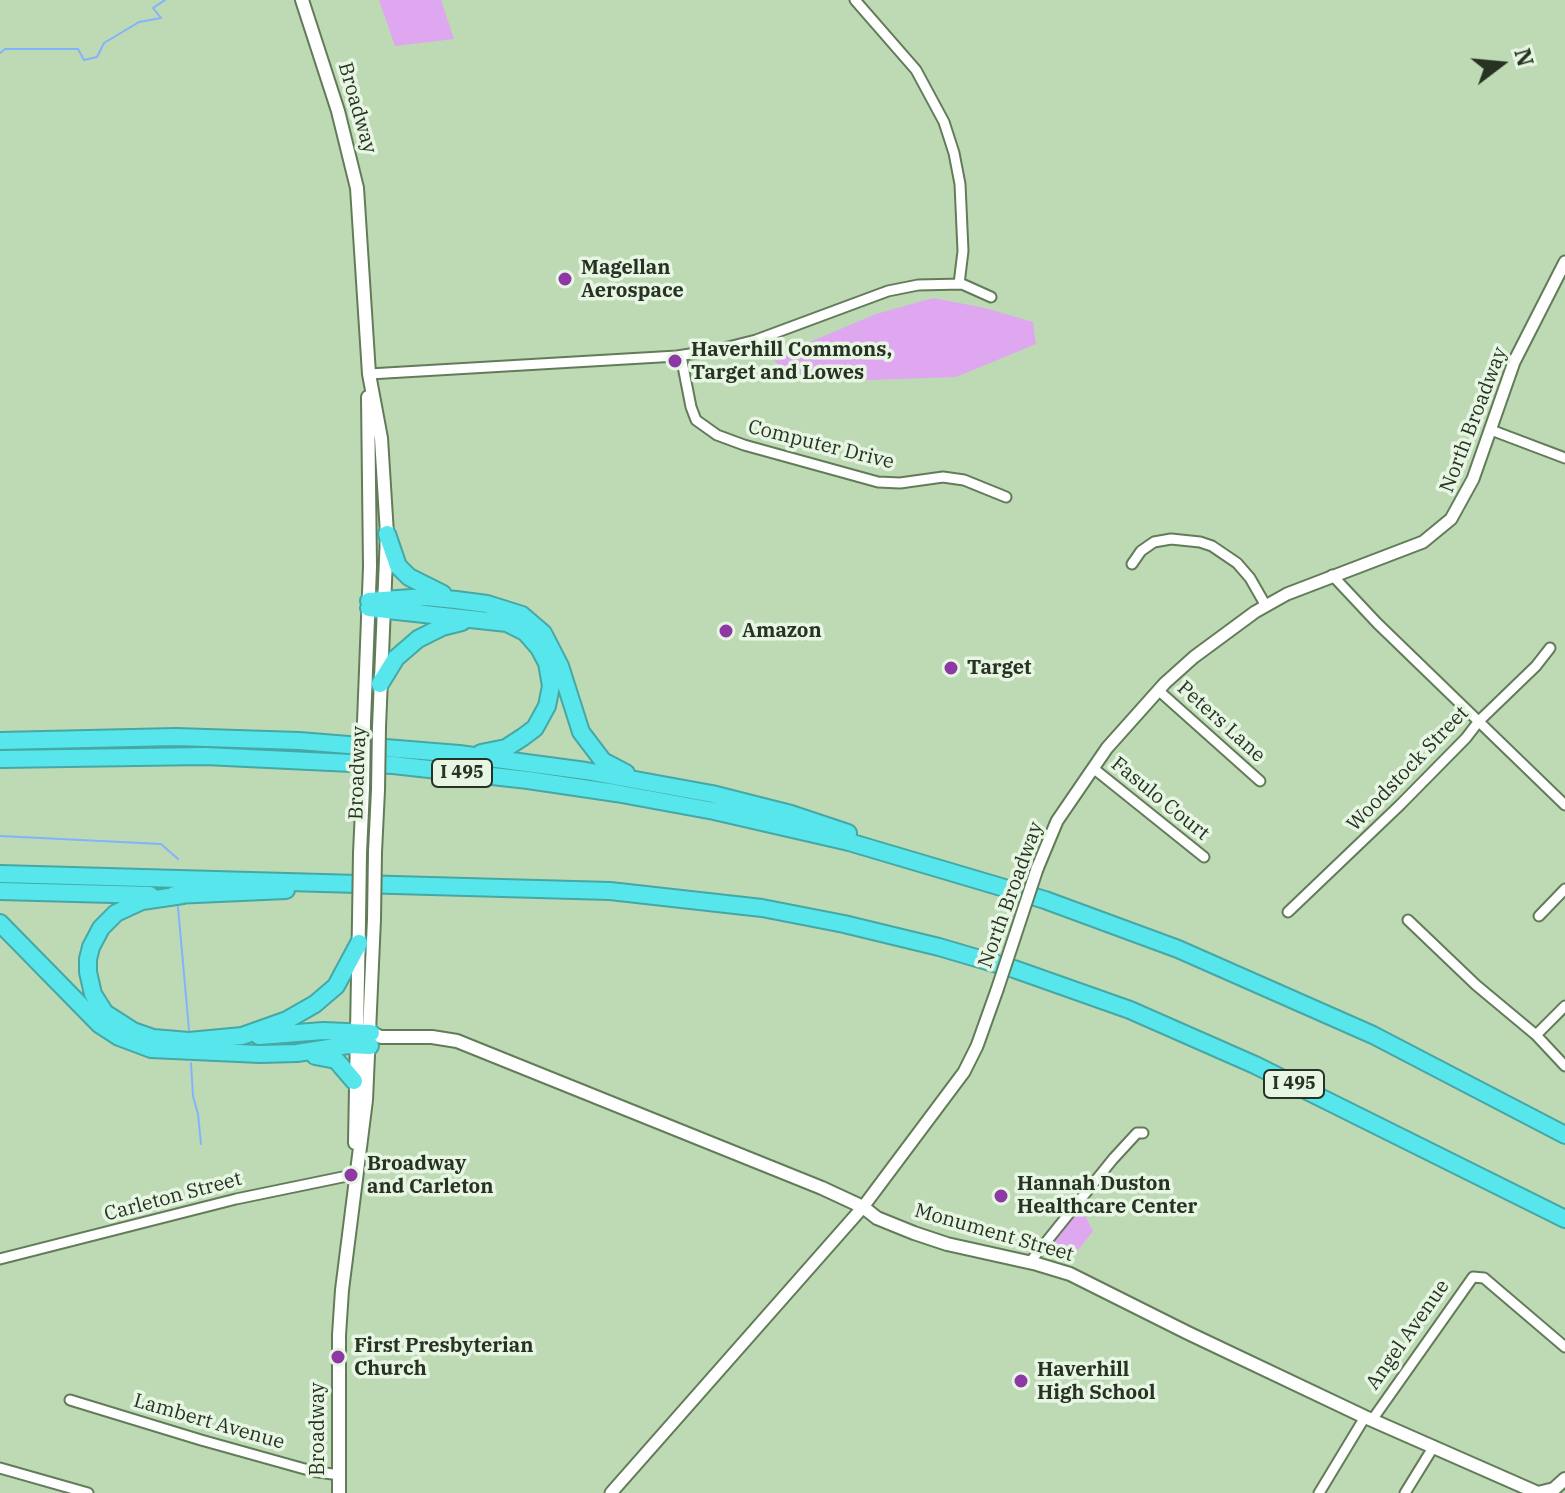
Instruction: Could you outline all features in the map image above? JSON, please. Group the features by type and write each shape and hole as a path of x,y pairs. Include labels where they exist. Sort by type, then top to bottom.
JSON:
{"highway":[{"path":"387,534 398,566 409,577 456,600"},
{"path":"377,605 426,597 487,604 522,615 543,633 560,666 581,732 603,761 642,781"},
{"path":"377,605 431,616 507,623 525,632 547,663 551,686 547,706 535,728 506,748 465,755"},
{"path":"380,684 396,658 418,639 442,627 475,618"},
{"path":"2,741 176,737 299,741 465,755 642,781 791,814 916,860"},
{"name":"I 495","path":"0,759 205,756 393,765 528,780 699,808 916,860 1056,904 1236,973 1385,1041 1565,1135"},
{"name":"I 495","path":"0,874 533,887 681,897 775,911 939,947 1072,989 1184,1032 1565,1219"},
{"path":"0,891 183,895 370,884"},
{"path":"183,895 142,901 125,908 108,920 96,937 88,959 88,972 93,994 105,1013 133,1031 153,1038 189,1041 323,1031 367,1039"},
{"path":"0,923 99,1024 119,1037 151,1049 229,1054 297,1053 367,1039"},
{"path":"242,1036 287,1020 315,1004 336,986 359,943"},
{"path":"297,1053 336,1060 354,1081"}],"main road":[{"name":"Broadway","path":"302,0 343,126 357,188 369,374 367,423 380,684 374,919 367,1039 357,1174 339,1335 339,1493"},
{"name":"Broadway","path":"357,1174 354,1081 367,1039 359,943 364,722 387,534 381,438 369,374"},
{"name":"Monument Street","path":"367,1039 432,1037 457,1041 863,1207 877,1218 947,1244 1070,1274 1191,1335 1532,1492"},
{"path":"1532,1492 1554,1489 1565,1479"}],"street":[{"path":"855,0 916,70 944,122 960,184 963,251 959,284"},
{"name":"North Broadway","path":"611,1493 863,1207 964,1071 977,1046 1037,869 1057,821 1093,768 1158,690 1226,632 1266,606 1332,575 1423,542 1442,529 1463,503 1514,362 1565,262"},
{"path":"369,374 681,356 756,340 888,291 918,285 959,284 991,297"},
{"name":"Computer Drive","path":"681,356 696,420 717,435 878,482 900,483 943,477 964,480 1006,497"},
{"path":"1491,430 1565,458"},
{"path":"1132,564 1141,551 1154,542 1171,539 1200,542 1212,546 1237,563 1266,606"},
{"path":"1332,575 1377,623 1565,805"},
{"name":"Woodstock Street","path":"1288,912 1400,805 1550,648"},
{"name":"Peters Lane","path":"1158,690 1260,781"},
{"name":"Fasulo Court","path":"1093,768 1204,857"},
{"path":"1539,916 1565,889"},
{"path":"1408,920 1476,985 1536,1035 1565,1066"},
{"path":"1536,1035 1565,1006"},
{"path":"1030,1262 1113,1159 1137,1133 1143,1133"},
{"name":"Carleton Street","path":"0,1259 236,1199 357,1174"},
{"name":"Angel Avenue","path":"1319,1493 1470,1278 1477,1275 1484,1278 1565,1347"},
{"name":"Lambert Avenue","path":"70,1400 312,1471 339,1475"},
{"path":"1405,1493 1434,1446"},
{"path":"0,1468 88,1493"}],"shaded area":[{"path":"379,0 441,0 454,39 395,46"},
{"path":"933,298 985,308 1033,322 1036,344 956,377 791,379 772,358 876,314"},
{"path":"1080,1206 1093,1231 1068,1263 1042,1253"}],"waterway":[{"path":"0,53 5,49 78,49 84,60 97,57 104,43 139,22 161,18 153,8 165,0"},
{"path":"0,836 161,844 178,859"},
{"path":"178,907 189,1030"},
{"path":"191,1063 201,1144"}],"place":[{"name":"Magellan Aerospace","path":"565,279"},
{"name":"Haverhill Commons, Target and Lowes","path":"675,361"},
{"name":"Amazon","path":"726,631"},
{"name":"Target","path":"951,668"},
{"name":"Broadway and Carleton","path":"351,1175"},
{"name":"Hannah Duston Healthcare Center","path":"1001,1196"},
{"name":"First Presbyterian Church","path":"338,1357"},
{"name":"Haverhill High School","path":"1021,1381"}]}
